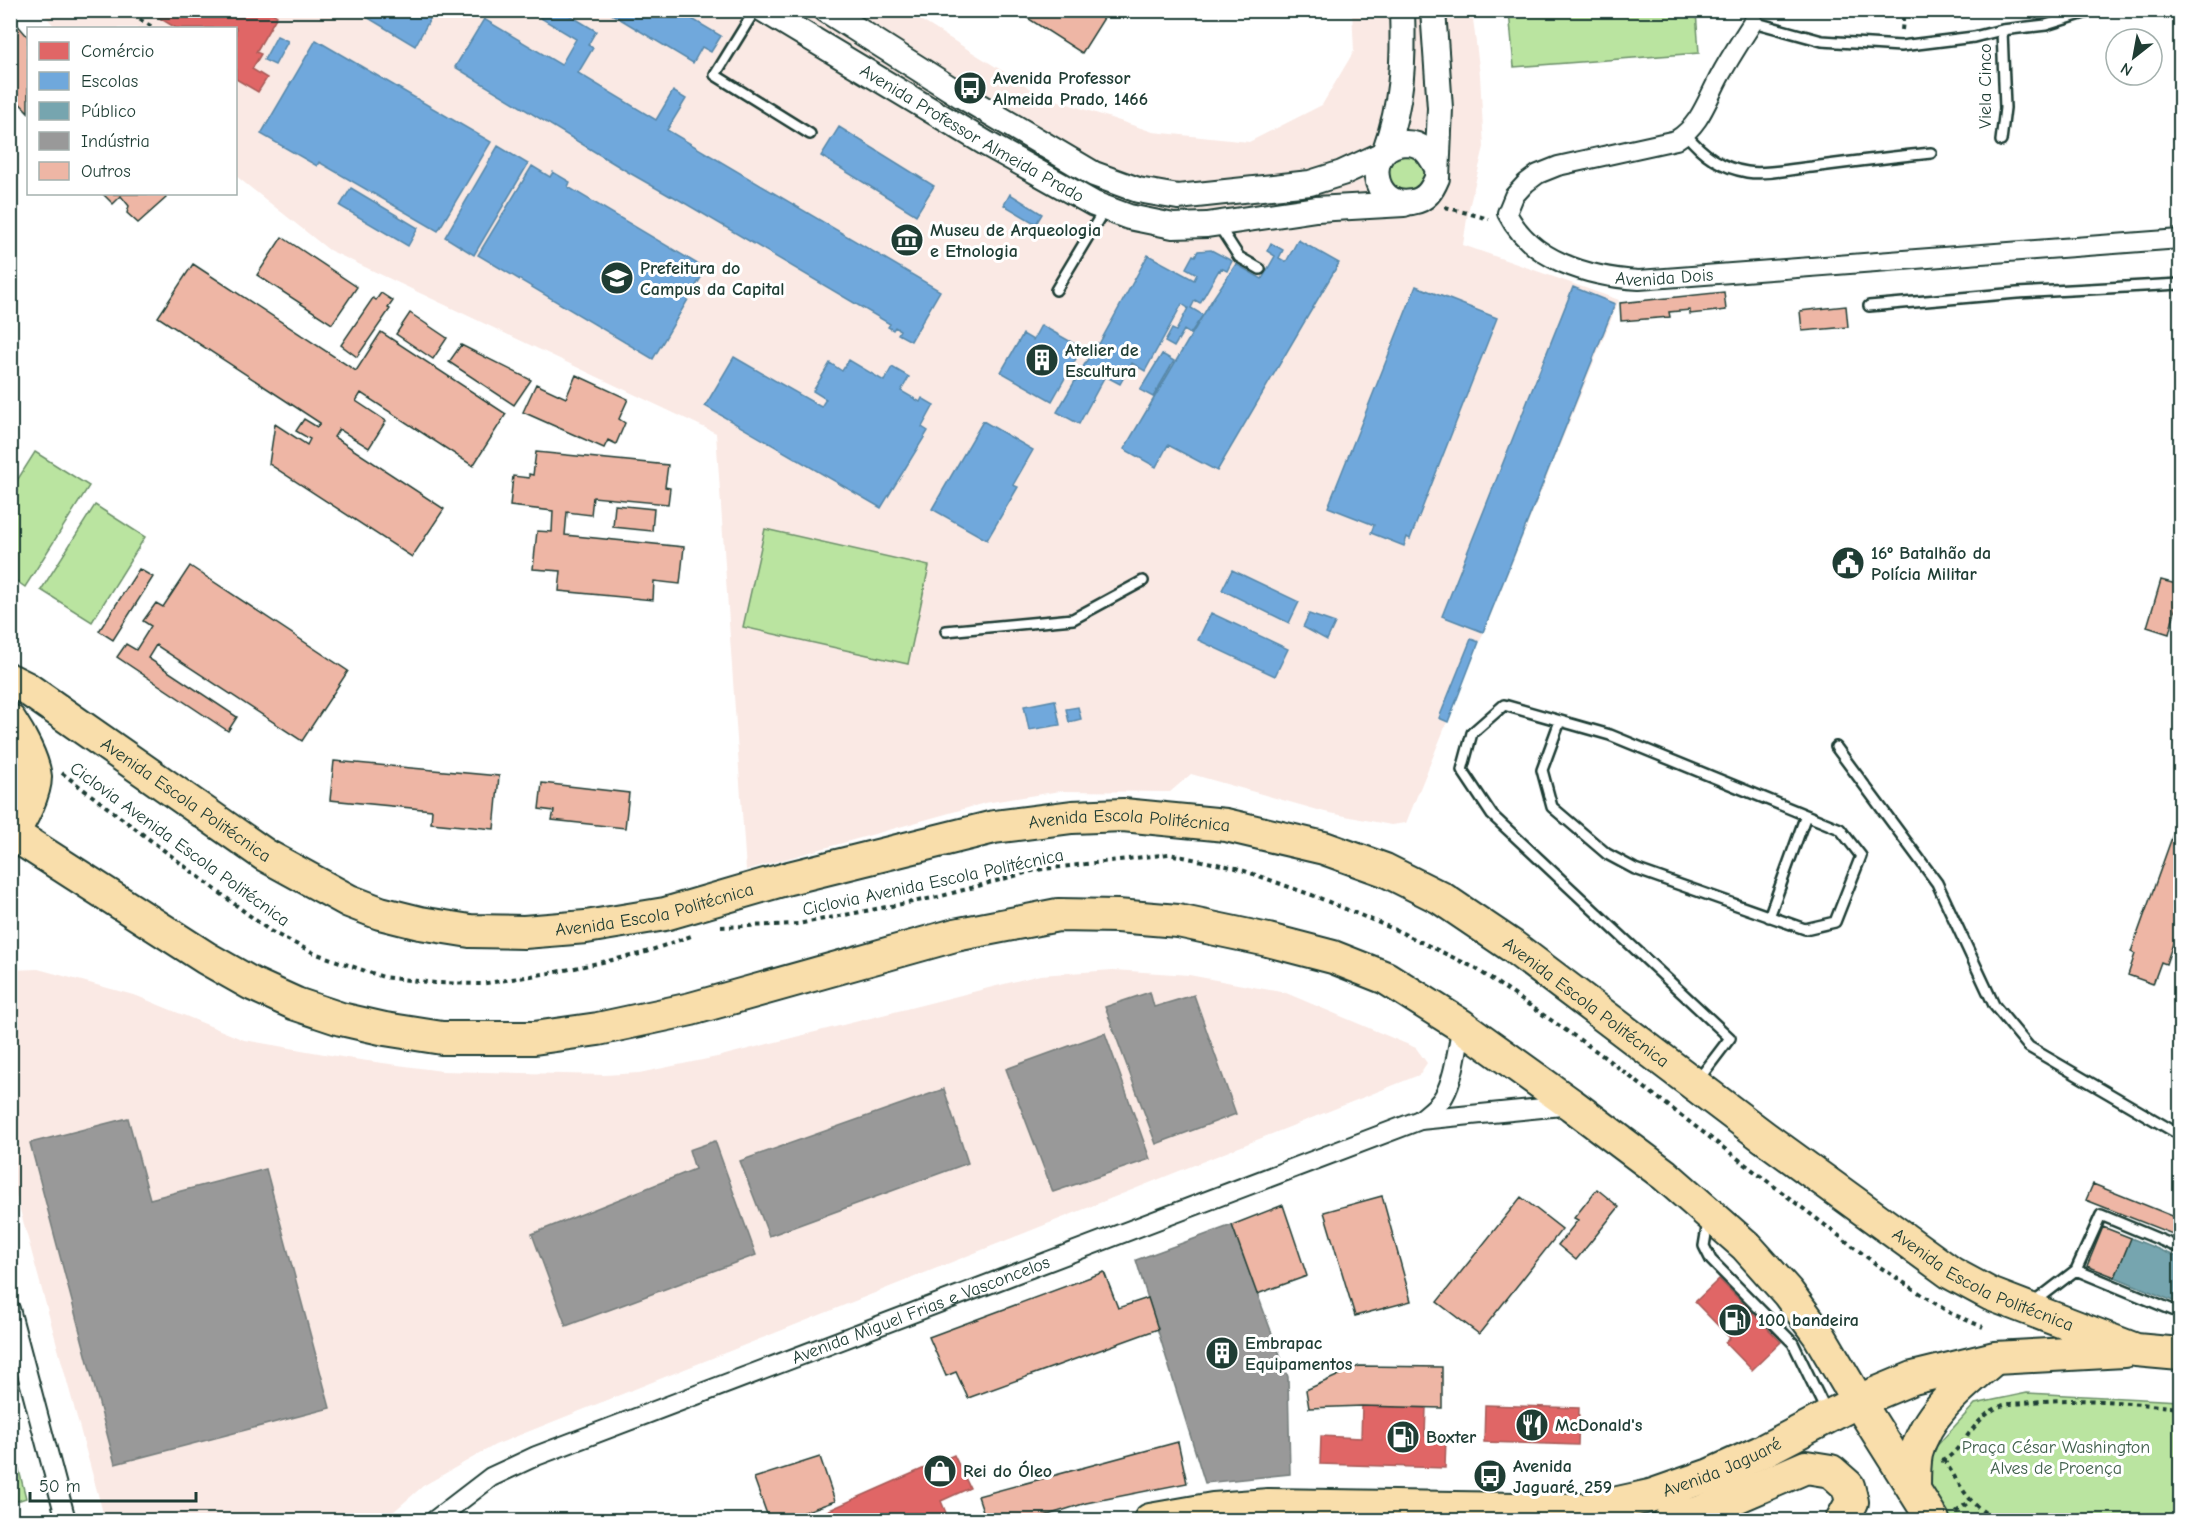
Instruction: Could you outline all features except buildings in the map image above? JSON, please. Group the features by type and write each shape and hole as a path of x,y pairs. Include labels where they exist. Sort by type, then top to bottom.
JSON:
{"highway":[{"name":"Avenida Escola Politécnica","path":"10,680 26,688 256,850 317,884 349,901 380,913 420,923 470,931 524,933 586,927 665,914 789,878 982,830 1072,817 1123,814 1226,825 1324,848 1385,870 1441,898 1512,946 1694,1084 1951,1273 1990,1294 2136,1350 2181,1354"},
{"path":"10,721 26,751 35,778 22,818 11,834 206,958 252,984 296,1004 341,1019 385,1029 442,1038 534,1038 598,1029 691,1009 955,935 1058,915 1117,916 1179,921 1333,957 1386,978 1462,1026 1572,1105 1665,1175 1746,1246 1788,1293 1806,1339 1858,1401 1914,1487 1933,1521"},
{"name":"Avenida Jaguaré","path":"1150,1521 1213,1509 1269,1505 1586,1510 1650,1496 1710,1475 1761,1452 1858,1401 1913,1378 1995,1358 2136,1350"},
{"path":"1914,1487 1916,1452 1927,1429 1950,1397 1995,1358"},
{"path":"1670,1521 1701,1512 1806,1467 1831,1471 1848,1486 1852,1502 1842,1521"},
{"path":"1586,1510 1625,1521"}],"street":[{"name":"Avenida Professor Almeida Prado","path":"764,10 987,144 1105,208 1129,217 1173,226 1217,224 1316,208 1412,202"},
{"name":"Avenida Professor Almeida Prado","path":"826,10 962,96 1094,174 1138,190 1179,197 1310,183 1342,173 1383,153"},
{"path":"1402,10 1404,54 1400,97 1395,121 1376,170 1378,186 1389,198 1412,202 1433,189 1437,178 1440,108 1433,10"},
{"path":"1514,226 1507,213 1514,196 1538,174 1558,166 1676,140 1686,134 1700,116 1754,16"},
{"path":"1383,153 1397,143 1414,143 1429,152 1436,166"},
{"name":"Avenida Dois","path":"1514,226 1548,257 1610,278 1639,280 2181,239"},
{"name":"Avenida Miguel Frias e Vasconcelos","path":"1420,1120 1437,1106 1444,1096 1462,1026"},
{"name":"Avenida Miguel Frias e Vasconcelos","path":"435,1521 491,1477 536,1456 1420,1120 1572,1105"},
{"path":"10,1309 66,1521"}],"lane":[{"path":"755,10 715,75 810,135"},
{"path":"1754,16 1822,41 1901,46 2046,25 2094,10"},
{"name":"Viela Cinco","path":"2001,141 2005,108 2002,30"},
{"path":"1686,134 1702,152 1714,160 1749,172 1931,153"},
{"path":"1056,290 1105,208"},
{"path":"1217,224 1239,257 1260,269"},
{"path":"1869,306 2017,293 2181,284"},
{"path":"946,632 1073,619 1143,581"},
{"path":"1560,721 1542,770 1552,807 1606,854 1635,869 1805,929 1835,922 1861,856 1840,829 1610,735 1504,705 1472,733 1462,770 1492,815 1730,1038 1694,1084"},
{"path":"1836,747 1937,883 1994,1005 2029,1047 2181,1135"},
{"path":"1769,917 1806,815"},
{"path":"2027,1308 2076,1270 2101,1215 2181,1248"},
{"path":"2076,1270 2181,1313"},
{"path":"1806,1339 1829,1416"}],"path":[{"path":"124,10 152,27"},
{"path":"1412,202 1514,226"},
{"name":"Ciclovia Avenida Escola Politécnica","path":"26,751 46,762 270,931 314,953 383,977 435,983 481,984 556,972 640,954 696,935"},
{"name":"Ciclovia Avenida Escola Politécnica","path":"718,927 798,924 938,897 1036,870 1169,854 1236,868 1312,895 1396,930 1475,968 1599,1053 1880,1267 1950,1313 1983,1327"},
{"path":"1933,1462 1944,1460 1977,1422 2001,1406 2046,1400 2128,1402 2181,1408"},
{"path":"1944,1460 1970,1502 1986,1515 2000,1521"}],"shaded area":[{"path":"41,11 906,11 1041,95 1153,132 1249,142 1322,105 1354,51 1352,11 1472,11 1480,75 1484,147 1468,212 1463,245 1619,300 1406,823 1391,825 1325,812 1191,774 1170,792 1060,791 985,803 746,870 716,433 329,250 237,177 237,27 55,27"},
{"path":"38,969 137,996 244,1040 353,1059 442,1071 604,1075 639,1073 717,1057 1040,975 1113,970 1189,975 1286,993 1416,1048 1427,1063 1419,1075 495,1445 423,1486 384,1520 105,1520 11,1177 10,970"}],"green space":[{"path":"1509,11 1696,11 1699,53 1514,67"},
{"path":"1395,153 1421,155 1430,181 1400,197 1383,167"},
{"path":"35,452 89,486 25,587 11,577 11,490"},
{"path":"95,505 145,537 92,622 41,590"},
{"path":"765,529 929,566 908,664 743,627"},
{"name":"Praça César Washington Alves de Proença","path":"2027,1393 2180,1401 2180,1520 1947,1520 1929,1487 1932,1451 1975,1404"},
{"path":"11,1438 26,1498 10,1503"}],"place":[{"name":"Avenida Professor Almeida Prado, 1466","path":"970,88"},
{"name":"Museu de Arqueologia e Etnologia","path":"907,240"},
{"name":"Prefeitura do Campus da Capital","path":"617,278"},
{"name":"Atelier de Escultura","path":"1042,360"},
{"name":"16º Batalhão da Polícia Militar","path":"1848,563"},
{"name":"100 bandeira","path":"1735,1320"},
{"name":"Embrapac Equipamentos","path":"1222,1353"},
{"name":"McDonald's","path":"1532,1425"},
{"name":"Boxter","path":"1403,1437"},
{"name":"Rei do Óleo","path":"940,1471"},
{"name":"Avenida Jaguaré, 259","path":"1490,1476"}]}
